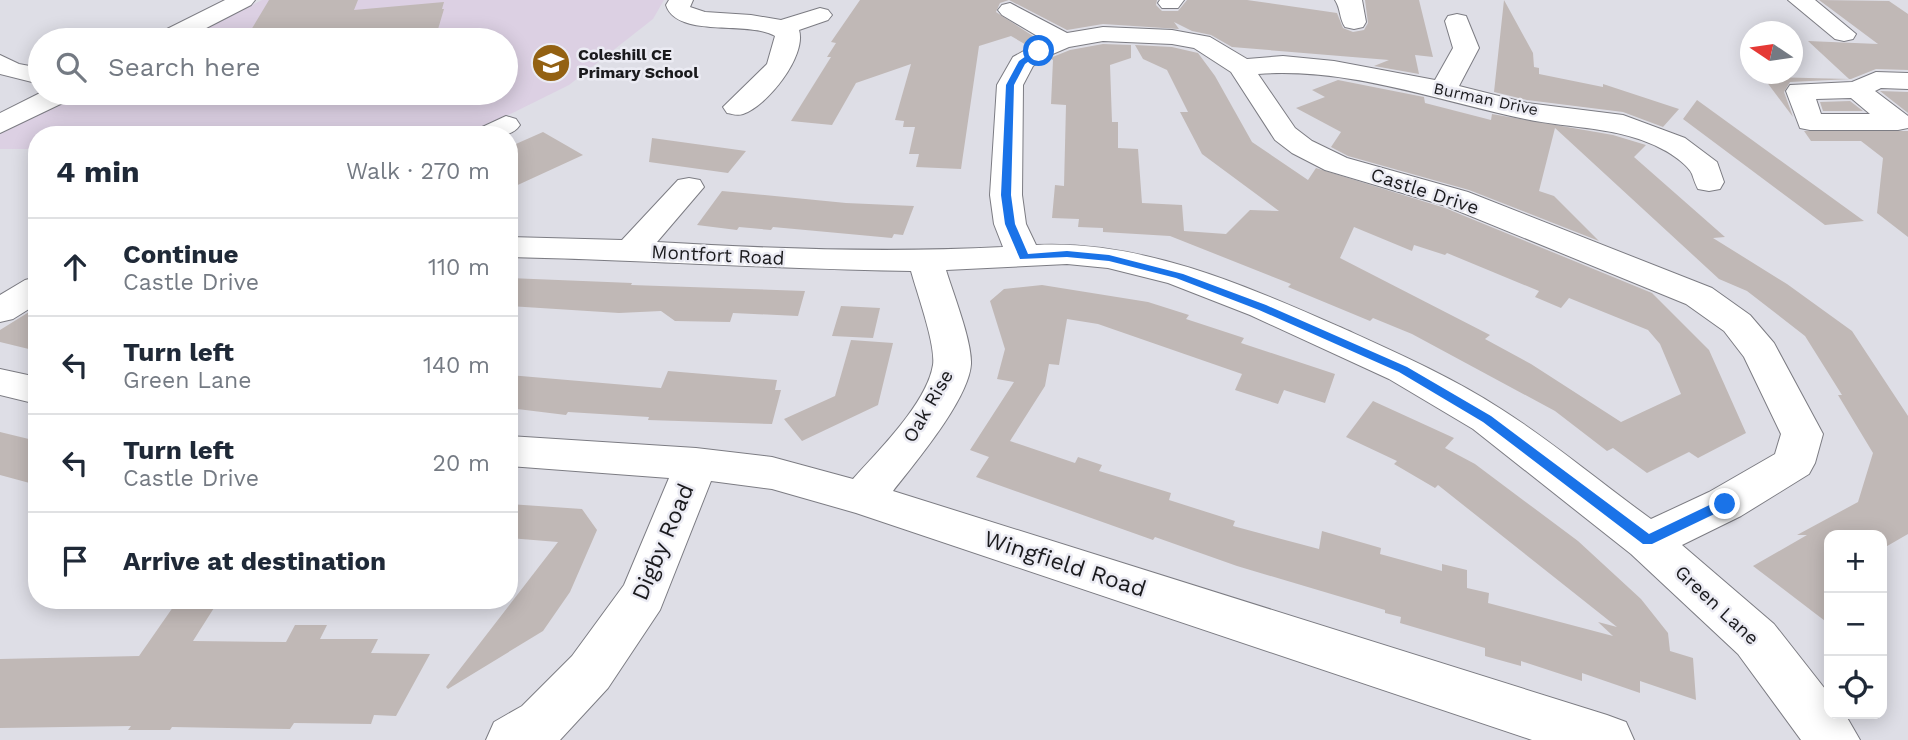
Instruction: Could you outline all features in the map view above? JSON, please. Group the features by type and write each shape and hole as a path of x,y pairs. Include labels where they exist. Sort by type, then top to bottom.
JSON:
{"street":[{"path":"188,28 243,0"},
{"path":"681,0 678,5 680,11 692,17 782,28 820,15"},
{"path":"1800,0 1844,34"},
{"path":"1010,10 1063,41"},
{"path":"1443,90 1466,48 1457,21"},
{"path":"744,93 784,56 788,33 782,28"},
{"name":"Castle Drive","path":"1024,257 1010,224 1006,195 1010,85 1022,62 1063,41 1103,34 1172,37 1201,42 1219,50 1241,67 1285,134 1302,148 1336,164 1457,199 1699,296 1737,323 1762,352 1802,434 1794,463 1725,504 1647,541"},
{"path":"0,63 11,70 28,74"},
{"name":"Burman Drive","path":"1241,67 1305,65 1443,90 1527,111 1614,121 1675,144 1706,168 1709,182"},
{"path":"1857,90 1875,80 1908,80"},
{"path":"0,124 37,105"},
{"path":"631,250 689,187"},
{"name":"Montfort Road","path":"518,247 631,250 776,259 926,261"},
{"name":"Green Lane","path":"926,261 1067,254 1109,258 1180,276 1262,307 1403,370 1487,419 1647,541 1756,639 1833,740"},
{"name":"Oak Rise","path":"862,498 910,441 942,388 953,363 926,261"},
{"path":"0,311 28,294"},
{"path":"0,382 28,389"},
{"name":"Wingfield Road","path":"518,453 696,464 772,473 862,498 1607,740"},
{"name":"Digby Road","path":"513,740 541,723 590,672 643,596 696,464"}],"shaded area":[{"name":"Coleshill CE Primary School","path":"262,0 664,0 653,19 569,85 486,126 28,126 28,149 0,149 0,134 57,105 518,105 518,28 207,28"}],"building":[{"path":"269,0 358,0 354,10 444,2 438,28 252,28"},
{"path":"860,0 1009,0 1000,3 996,12 1039,40 1028,46 1011,36 979,46 961,169 916,167 919,154 909,154 915,127 903,127 904,121 895,120 911,64 856,83 832,125 791,121 831,57 827,57 836,43 831,42"},
{"path":"1009,0 1157,0 1156,5 1162,11 1178,11 1187,0 1247,0 1337,13 1343,28 1353,32 1364,30 1368,23 1365,0 1419,0 1433,57 1415,55 1419,74 1374,66 1389,60 1232,47 1211,35 1192,31 1174,22 1179,29 1103,24 1067,30"},
{"path":"1504,0 1533,53 1534,67 1539,68 1539,74 1603,87 1603,84 1679,109 1663,127 1623,112 1527,100 1494,92"},
{"path":"1819,0 1889,1 1908,14 1908,70 1876,69 1851,79 1803,81 1803,78 1849,79 1808,41 1878,44"},
{"path":"1103,44 1131,45 1131,58 1110,65 1112,122 1118,122 1118,148 1138,149 1142,203 1182,205 1184,231 1226,234 1250,210 1279,211 1202,154 1180,112 1188,112 1167,70 1143,59 1135,45 1172,47 1198,53 1215,76 1252,142 1308,180 1316,168 1445,208 1652,293 1709,350 1746,433 1698,458 1689,452 1647,473 1613,448 1607,451 1555,411 1412,334 1373,318 1370,321 1288,287 1291,284 1170,236 1103,232 1103,228 1078,227 1079,219 1052,218 1055,185 1064,186 1066,105 1051,104 1053,60 1050,58 1070,50","holes":["1354,227 1412,251 1414,245 1445,255 1447,253 1539,291 1535,297 1561,308 1569,298 1648,330 1660,344 1681,394 1621,422 1531,364 1485,339 1490,335 1340,258"]},
{"path":"1338,80 1424,97 1425,103 1491,120 1492,114 1613,135 1646,145 1634,157 1725,237 1713,238 1787,284 1852,331 1908,416 1908,534 1887,546 1887,530 1824,530 1824,620 1753,566 1807,535 1797,535 1858,502 1873,453 1838,395 1842,395 1805,336 1747,291 1719,279 1555,128 1539,191 1554,196 1599,241 1469,190 1348,156 1331,147 1341,132 1296,108 1325,97 1312,90"},
{"path":"1768,84 1789,84 1784,92 1793,117"},
{"path":"1880,91 1908,92 1908,113"},
{"path":"1697,100 1864,221 1825,225 1683,119"},
{"path":"1850,101 1863,111 1823,111 1820,102"},
{"path":"1804,131 1908,131 1908,237 1877,213 1883,158 1861,141 1811,141"},
{"path":"543,132 583,155 518,185 518,143"},
{"path":"652,138 746,151 728,173 649,162"},
{"path":"722,191 846,203 914,206 903,235 894,234 892,238 773,227 771,230 739,227 737,230 697,225"},
{"path":"518,278 805,291 798,316 733,313 730,322 675,321 661,311 619,313 518,307"},
{"path":"1042,285 1148,302 1189,315 1186,319 1244,338 1241,343 1335,374 1325,403 1284,390 1278,404 1235,390 1242,374 1098,324 1067,319 1059,365 1049,364 1045,386 1010,441 1075,463 1078,457 1102,465 1099,471 1171,493 1169,500 1235,521 1233,526 1319,549 1322,531 1381,548 1380,554 1442,571 1442,564 1467,570 1467,588 1489,593 1488,603 1613,636 1598,622 1617,627 1438,485 1435,488 1394,464 1397,461 1346,437 1373,401 1454,438 1445,448 1475,464 1578,541 1641,599 1668,633 1670,651 1693,658 1696,700 1640,681 1640,693 1582,673 1582,681 1521,661 1521,666 1485,656 1485,648 1400,623 1401,617 1385,613 1385,610 1237,566 1155,537 1153,540 976,477 989,457 970,450 1014,382 997,379 1005,349 990,301 1004,289"},
{"path":"841,306 880,308 873,338 832,336"},
{"path":"28,313 28,349 0,342 0,330"},
{"path":"851,340 893,343 878,405 802,441 784,419 835,396"},
{"path":"668,371 777,380 775,390 781,390 772,424 648,420 649,417 568,412 566,415 518,409 518,376 661,388"},
{"path":"0,432 28,439 28,483 0,475"},
{"path":"518,505 582,509 597,530 570,592 543,631 448,689 446,687 506,609 518,609 518,594 558,542 518,539"},
{"path":"172,609 213,609 193,641 286,642 295,625 327,625 320,639 378,639 371,653 430,654 396,716 374,715 371,724 294,723 290,729 172,727 170,730 128,730 131,726 0,728 0,659 139,656"}],"place":[{"name":"Coleshill CE Primary School","path":"551,63"}],"route":[{"path":"1039,51 1022,62 1010,85 1006,195 1010,224 1024,257 1067,254 1109,258 1180,276 1262,307 1403,370 1487,419 1647,541 1725,504"}]}
